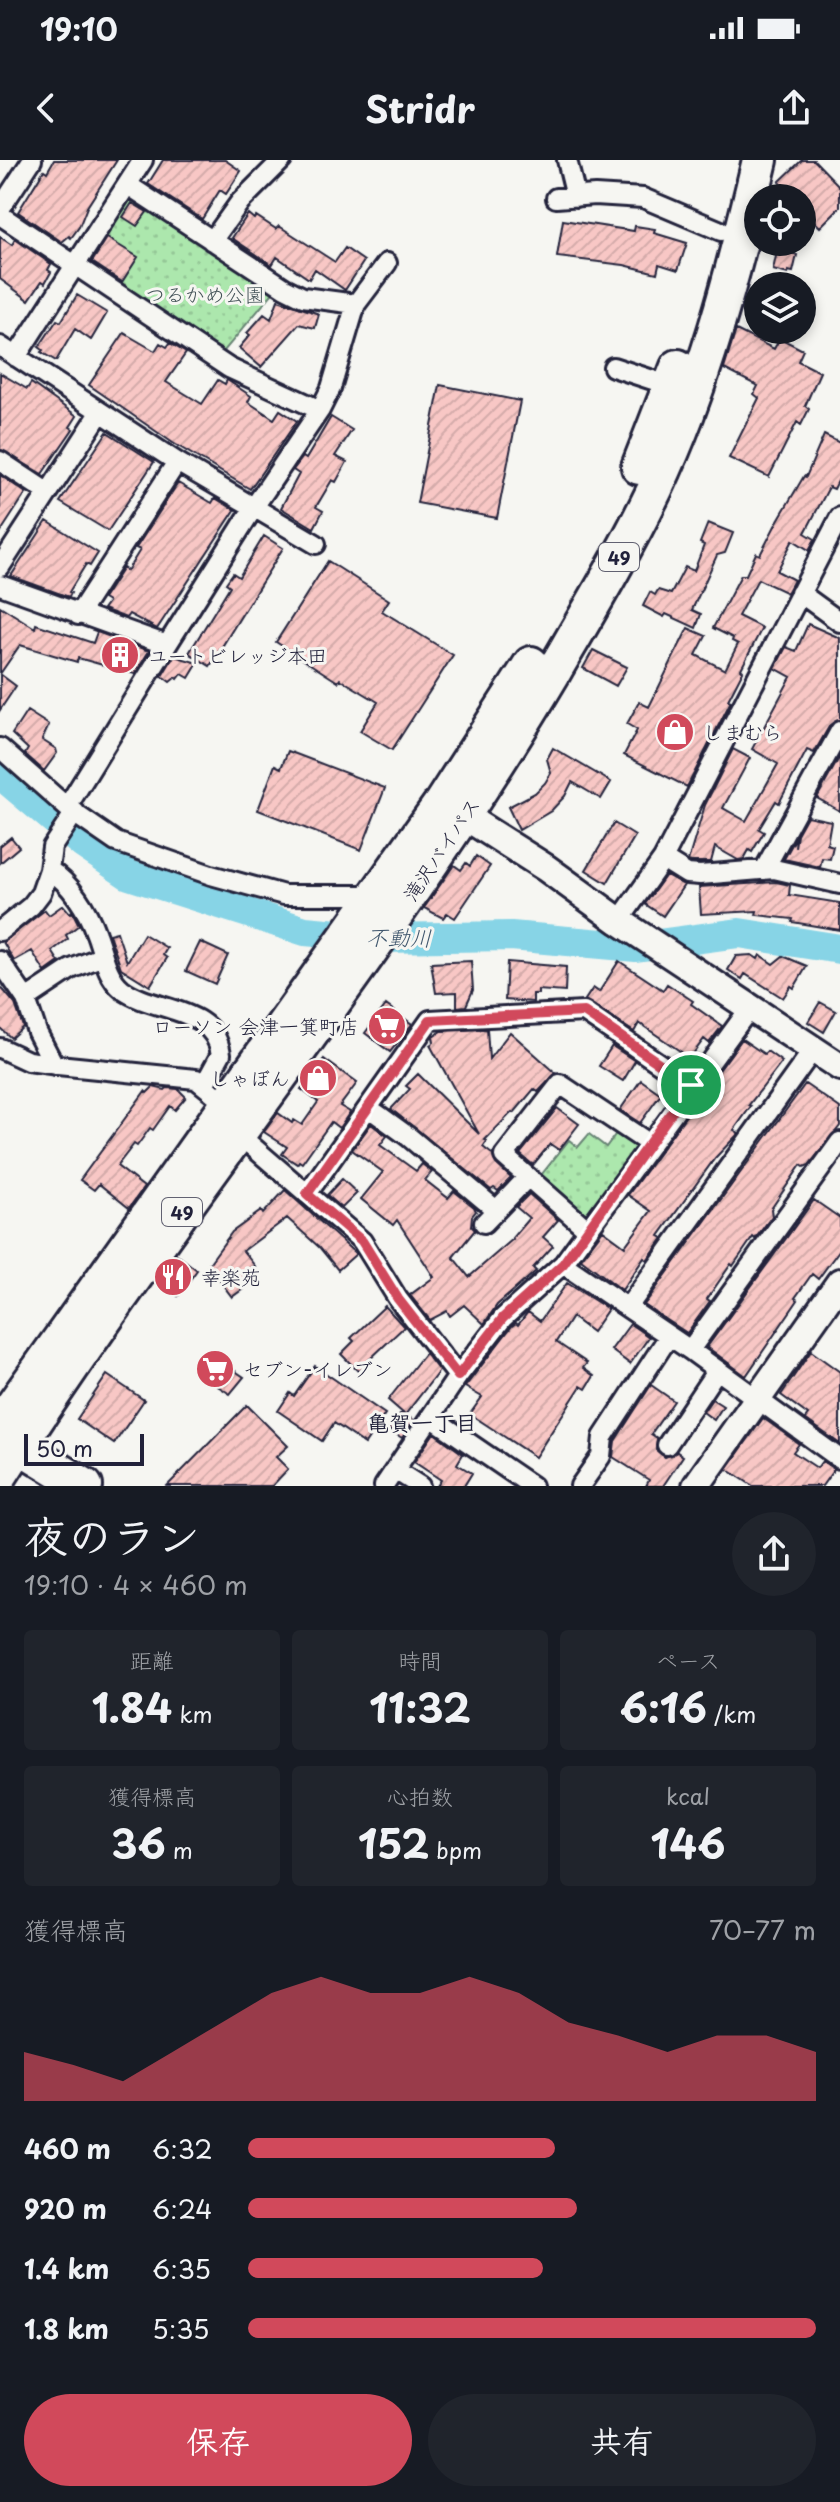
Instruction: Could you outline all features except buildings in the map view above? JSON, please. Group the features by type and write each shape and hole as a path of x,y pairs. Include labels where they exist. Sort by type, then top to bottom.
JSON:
{"highway":[{"name":"滝沢バイパス","path":"453,809 517,687 599,550 637,473 685,349 730,199 736,160"},
{"name":"滝沢バイパス","path":"0,1475 6,1434 223,1108 336,975 379,906 453,809 603,589 656,488 698,380 738,254 760,160"},
{"path":"6,1434 85,1486"}],"street":[{"path":"0,209 32,160"},
{"path":"16,357 143,160"},
{"path":"212,241 240,202 282,160"},
{"path":"567,160 576,197"},
{"path":"128,185 303,297 356,304"},
{"path":"556,198 595,195 643,198 721,231"},
{"path":"0,215 229,368 320,410"},
{"path":"0,931 31,906 41,893 49,870 52,847 70,813 167,645 320,410 331,388 356,304 387,263"},
{"path":"0,346 177,462 316,544"},
{"path":"613,367 671,386"},
{"path":"0,567 100,413"},
{"path":"0,461 47,492"},
{"path":"78,615 177,462"},
{"path":"624,924 663,859 840,517"},
{"path":"0,585 167,645"},
{"path":"800,593 840,622"},
{"path":"764,870 840,731"},
{"path":"0,748 70,813 116,842 211,875 284,895 379,906"},
{"path":"453,809 546,868 624,924 840,1067"},
{"path":"663,859 687,874 774,869 840,884"},
{"path":"49,870 66,883 95,930 103,956 123,990 159,1008 194,1016 215,1036 221,1054 223,1108"},
{"path":"26,999 71,969 103,956"},
{"path":"0,961 26,999 37,1032 54,1065"},
{"path":"384,1486 458,1376 503,1318 563,1264 750,1008"},
{"path":"307,1194 430,1020 584,1012 691,1085"},
{"path":"0,1048 28,1061 196,1079 307,1194 362,1241 398,1299 458,1376"},
{"path":"628,1307 813,1050"},
{"path":"588,1230 504,1156 560,1084 650,1144"},
{"path":"369,1108 409,1137 490,1217 528,1177"},
{"path":"690,1350 840,1142"},
{"path":"563,1264 690,1350 840,1459"},
{"path":"696,1486 840,1282"},
{"path":"580,1486 601,1456 603,1437 669,1336"},
{"path":"667,1445 717,1370"},
{"path":"431,1417 532,1486"},
{"path":"395,1470 420,1486"}],"green space":[{"name":"つるかめ公園","path":"129,191 277,288 219,357 82,264"},
{"path":"620,1128 645,1145 588,1221 538,1179 569,1140 578,1147 589,1134 606,1147"}],"waterway":[{"name":"不動川","path":"0,774 83,844 129,875 305,931 382,938 511,936 636,947 739,933 840,949"}],"place":[{"name":"ユートビレッジ本田","path":"120,655"},
{"name":"しまむら","path":"675,732"},
{"name":"ローソン 会津一箕町店","path":"387,1026"},
{"name":"しゃぼん","path":"318,1078"},
{"name":"幸楽苑","path":"173,1277"},
{"name":"セブン-イレブン","path":"215,1369"}],"district":[{"name":"亀賀一丁目","path":"422,1421"}],"route":[{"path":"584,1012 691,1085 563,1264 503,1318 458,1376 398,1299 362,1241 307,1194 430,1020 584,1012"}]}
